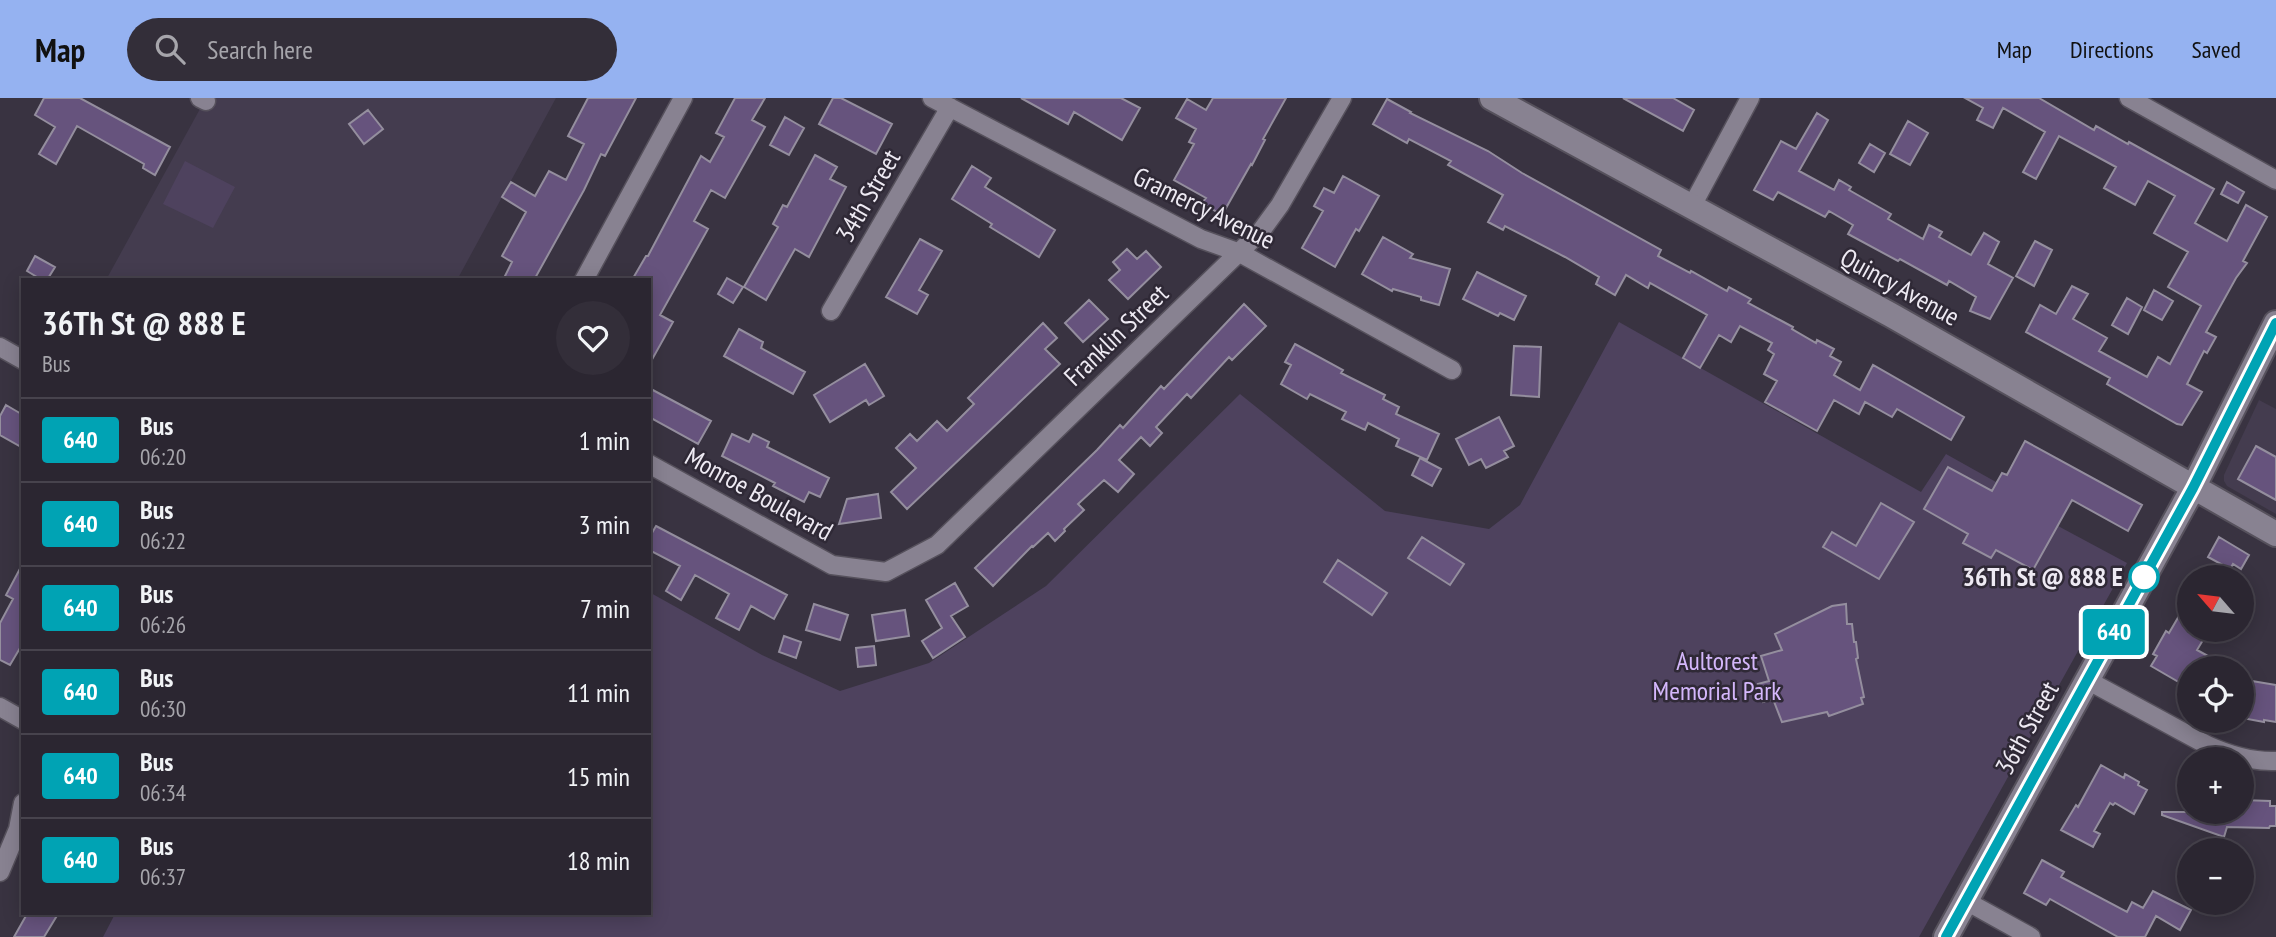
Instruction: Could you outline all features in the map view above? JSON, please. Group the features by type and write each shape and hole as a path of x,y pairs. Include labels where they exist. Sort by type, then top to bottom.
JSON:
{"street":[{"path":"585,278 683,98"},
{"name":"Gramercy Avenue","path":"932,98 1200,239 1240,253 1452,370"},
{"name":"Franklin Street","path":"886,572 937,545 1240,253 1280,205 1342,98"},
{"name":"Quincy Avenue","path":"1492,98 1891,315 2276,534"},
{"path":"1692,206 1750,98"},
{"path":"2129,98 2276,180"},
{"name":"34th Street","path":"831,311 950,107"},
{"name":"36th Street","path":"1946,937 2193,488 2276,323"},
{"path":"0,347 21,359"},
{"name":"Monroe Boulevard","path":"651,465 832,565 886,572"},
{"path":"2087,680 2225,753 2260,761 2276,761"},
{"path":"0,707 21,719"},
{"path":"0,872 18,828 21,813"},
{"path":"1966,901 2031,937"}],"shaded area":[{"path":"206,98 556,98 458,278 107,278"},
{"path":"2259,400 2276,409 2276,514 2227,486 2224,481 2224,475"}],"green space":[{"path":"185,161 235,187 213,228 163,204"},
{"name":"Aultorest Memorial Park","path":"1619,322 1921,492 1946,454 1996,482 2002,473 2067,509 2058,526 2127,563 1919,937 103,937 114,915 651,915 651,593 762,655 840,691 929,663 1046,586 1240,394 1385,511 1489,529 1520,505"}],"building":[{"path":"44,98 80,98 170,147 155,175 143,168 144,164 77,126 56,164 39,154 55,127 35,115"},
{"path":"588,98 636,98 605,156 601,154 535,278 504,278 512,262 502,256 526,212 502,197 511,182 535,196 549,171 566,180 584,144 568,136"},
{"path":"735,98 765,98 752,120 765,127 725,198 711,190 694,221 708,229 660,315 673,322 651,361 651,278 633,278 648,256 701,156 710,162 724,137 716,133"},
{"path":"833,98 841,98 892,124 876,154 819,124"},
{"path":"1021,98 1121,98 1140,108 1122,140 1074,112 1068,124"},
{"path":"1213,98 1286,98 1252,165 1222,215 1202,203 1206,198 1174,180 1194,144 1189,142 1196,129 1176,118 1187,99 1206,110"},
{"path":"1623,98 1673,98 1694,110 1683,131"},
{"path":"1965,98 2039,98 2094,130 2096,126 2128,144 2129,142 2214,189 2195,223 2227,241 2246,205 2267,217 2243,261 2247,263 2206,332 2216,337 2207,353 2204,351 2187,384 2202,392 2182,425 2107,384 2110,378 2026,332 2040,305 2056,314 2072,286 2088,294 2073,319 2107,338 2099,351 2147,377 2158,357 2170,364 2201,306 2168,287 2188,252 2154,233 2175,196 2148,181 2135,205 2104,188 2116,167 2059,136 2036,179 2023,172 2045,132 2003,108 1993,128 1977,120 1983,108"},
{"path":"1387,99 1488,151 1522,173 1661,250 1658,256 1727,291 1729,287 1751,299 1748,303 1793,327 1792,329 1816,343 1817,340 1834,349 1830,356 1841,362 1834,375 1860,390 1873,365 1964,417 1951,440 1897,409 1892,417 1865,402 1859,414 1834,400 1817,431 1765,402 1777,381 1764,374 1774,354 1768,350 1772,343 1740,326 1731,342 1719,335 1700,368 1683,358 1707,315 1650,283 1648,288 1626,275 1615,295 1596,284 1599,277 1565,257 1505,226 1503,230 1488,222 1503,195 1448,165 1451,161 1409,139 1407,143 1373,124"},
{"path":"368,110 383,129 364,144 349,124"},
{"path":"1817,113 1828,120 1799,171 1834,190 1839,180 1851,187 1849,190 1891,214 1888,219 1923,239 1929,225 1942,232 1939,237 1971,255 1984,233 1999,242 1988,264 2013,278 1990,319 1970,311 1976,297 1949,281 1947,285 1848,234 1853,225 1829,211 1825,217 1778,192 1773,200 1754,190 1781,141 1796,149"},
{"path":"785,117 804,128 789,155 770,145"},
{"path":"1908,121 1928,133 1910,165 1890,154"},
{"path":"1870,144 1885,153 1874,172 1859,163"},
{"path":"815,155 837,167 830,179 846,187 809,257 795,249 766,300 744,287 778,227 773,224 783,205 787,207"},
{"path":"972,166 991,178 985,187 1055,230 1039,257 990,227 992,224 952,199"},
{"path":"1343,176 1379,196 1359,231 1356,229 1335,267 1302,248 1323,211 1314,206 1324,188 1334,193"},
{"path":"2227,182 2244,192 2238,203 2221,194"},
{"path":"1383,237 1413,254 1410,258 1450,269 1439,305 1421,300 1421,297 1393,289 1392,291 1362,274"},
{"path":"920,239 942,251 919,290 928,295 917,314 886,297"},
{"path":"2035,241 2052,250 2034,286 2016,276"},
{"path":"1127,249 1137,259 1146,251 1161,267 1128,299 1109,280 1120,270 1113,262"},
{"path":"35,256 55,267 48,278 39,278 27,271"},
{"path":"1477,272 1526,296 1514,320 1500,313 1498,316 1463,299"},
{"path":"727,278 743,287 733,303 718,294"},
{"path":"2154,290 2173,301 2162,320 2144,310"},
{"path":"2127,298 2142,307 2128,334 2112,325"},
{"path":"1089,300 1108,319 1083,342 1065,323"},
{"path":"1244,304 1266,326 1232,360 1229,357 1191,398 1187,394 1156,427 1162,433 1150,446 1141,437 1119,460 1134,474 1118,492 1104,480 1078,504 1084,510 1055,541 1048,533 993,586 975,568 1120,425 1123,428 1161,386 1164,389"},
{"path":"1043,323 1057,338 1045,349 1060,364 907,509 891,492 916,468 896,448 910,434 917,441 937,421 947,431 974,404 968,398"},
{"path":"739,329 763,342 761,348 805,372 793,394 724,356"},
{"path":"1295,344 1343,370 1341,373 1385,395 1383,399 1399,407 1396,414 1439,434 1427,460 1396,446 1399,439 1368,423 1365,430 1342,419 1346,412 1310,394 1307,399 1281,384 1291,365 1285,362"},
{"path":"1514,346 1541,347 1539,397 1511,395"},
{"path":"865,364 884,396 869,405 866,400 830,422 814,395"},
{"path":"651,389 711,421 698,444 651,418"},
{"path":"6,405 21,414 21,447 0,435 0,416"},
{"path":"1499,417 1514,446 1504,451 1508,457 1486,468 1481,459 1469,465 1456,439"},
{"path":"732,434 749,442 753,434 769,442 767,447 829,478 820,497 809,492 804,502 773,486 775,483 722,456"},
{"path":"2025,441 2142,505 2128,531 2072,500 2033,570 1996,550 1991,558 1963,543 1968,534 1924,509 1948,467 1992,491 2002,473 2007,475"},
{"path":"2256,446 2276,457 2276,500 2238,479"},
{"path":"1420,458 1441,469 1432,486 1412,475"},
{"path":"878,494 881,518 839,524 847,499"},
{"path":"1881,503 1914,522 1879,579 1823,547 1832,532 1856,546"},
{"path":"656,526 787,595 774,619 751,606 739,630 716,618 729,594 695,575 681,600 666,591 680,566 651,551 651,535"},
{"path":"1422,537 1464,564 1450,585 1408,558"},
{"path":"2219,537 2249,555 2243,565 2223,565 2208,557"},
{"path":"1338,560 1387,593 1372,615 1324,582"},
{"path":"21,567 21,646 10,665 0,660 0,623 13,599 6,595"},
{"path":"955,583 968,606 951,616 965,637 933,658 922,641 942,628 926,600"},
{"path":"814,604 848,615 840,640 806,630"},
{"path":"1846,604 1847,624 1852,624 1856,642 1863,704 1829,716 1827,712 1782,722 1773,699 1763,702 1758,684 1769,681 1761,656 1782,650 1775,634 1832,606"},
{"path":"905,610 909,636 876,641 872,615"},
{"path":"2177,619 2177,642 2202,642 2197,650 2208,656 2177,656 2177,681 2151,666 2157,656 2153,654 2166,631 2169,633"},
{"path":"784,636 801,642 796,658 779,652"},
{"path":"874,646 876,665 858,667 856,648"},
{"path":"2254,681 2276,685 2276,722 2254,720"},
{"path":"2101,765 2124,778 2125,774 2147,790 2134,814 2110,803 2094,831 2100,834 2093,847 2061,830 2076,805 2078,807"},
{"path":"2254,800 2270,801 2270,806 2276,806 2276,826 2227,827 2224,837 2187,824 2254,824"},
{"path":"2162,812 2177,812 2177,820 2162,815"},
{"path":"2042,860 2064,872 2061,877 2127,912 2132,902 2143,908 2153,891 2177,903 2177,915 2188,915 2180,930 2156,916 2145,937 2118,937 2050,899 2046,905 2024,893"},
{"path":"26,915 57,915 44,937 14,937"}],"bus line":[{"name":"640","path":"1946,937 2193,488 2276,323"}],"place":[{"name":"36Th St @ 888 E","path":"2144,577"}]}
